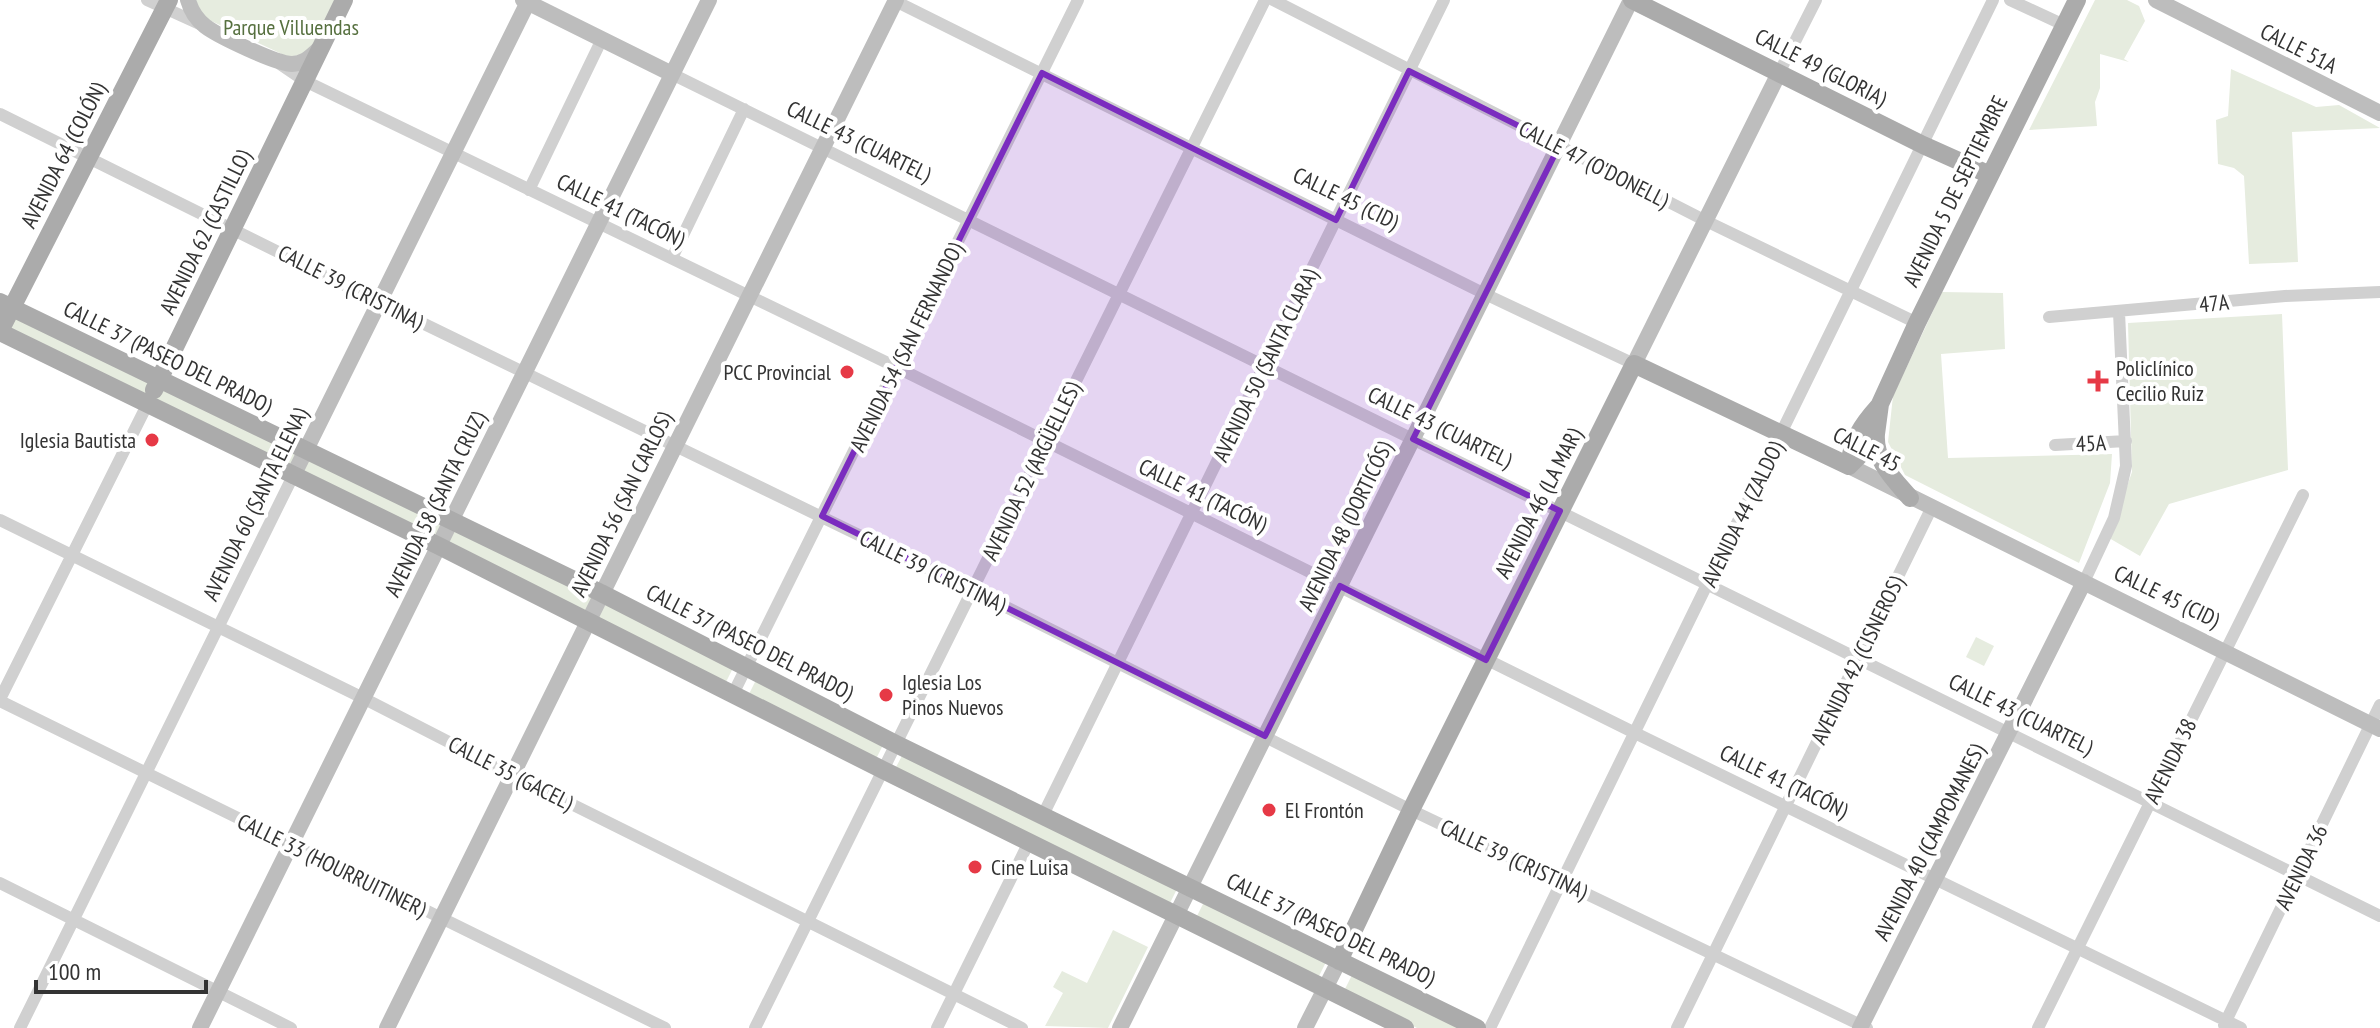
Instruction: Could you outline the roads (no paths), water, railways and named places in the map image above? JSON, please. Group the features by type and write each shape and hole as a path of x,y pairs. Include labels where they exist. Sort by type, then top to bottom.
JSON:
{"main road":[{"path":"188,0 191,12 205,26"},
{"name":"AVENIDA 62 (CASTILLO)","path":"148,403 344,0"},
{"name":"AVENIDA 58 (SANTA CRUZ)","path":"200,1028 709,0"},
{"name":"AVENIDA 56 (SAN CARLOS)","path":"387,1028 895,0"},
{"name":"CALLE 49 (GLORIA)","path":"1632,0 1923,145 1990,175"},
{"name":"AVENIDA 48 (DORTICÓS)","path":"1120,1028 1632,0"},
{"name":"AVENIDA 5 DE SEPTIEMBRE","path":"1849,466 1852,443 1868,432 1917,323 2077,0"},
{"name":"CALLE 51A","path":"2156,0 2380,113"},
{"name":"CALLE 43 (CUARTEL)","path":"526,1 672,74"},
{"name":"AVENIDA 60 (SANTA ELENA)","path":"293,476 526,1"},
{"name":"AVENIDA 64 (COLÓN)","path":"0,332 6,305 90,157 167,4"},
{"name":"CALLE 41 (TACÓN)","path":"205,26 277,62"},
{"path":"277,62 305,62 319,49"},
{"name":"AVENIDA 46 (LA MAR)","path":"1305,1028 1779,73"},
{"path":"1955,160 1983,158 2005,145"},
{"path":"1955,160 1970,178 1975,205"},
{"name":"CALLE 37 (PASEO DEL PRADO)","path":"6,305 601,593 896,744 1477,1028"},
{"path":"0,332 439,546 1405,1028"},
{"name":"CALLE 45 (CID)","path":"1634,364 1781,434"},
{"path":"1808,446 1830,444 1868,432 1885,468 1910,498"},
{"name":"CALLE 45","path":"1781,434 1931,509"},
{"name":"CALLE 45 (CID)","path":"1931,509 2375,727"},
{"name":"AVENIDA 40 (CAMPOMANES)","path":"1863,1027 2084,582"}],"street":[{"name":"CALLE 41 (TACÓN)","path":"147,0 167,4 205,26"},
{"name":"CALLE 45 (CID)","path":"895,0 1485,294 1634,364"},
{"name":"AVENIDA 54 (SAN FERNANDO)","path":"733,694 1078,0"},
{"name":"AVENIDA 52 (ARGÜELLES)","path":"755,1028 1265,0"},
{"name":"CALLE 47 (O'DONELL)","path":"1273,0 1706,221 1917,323"},
{"name":"AVENIDA 50 (SANTA CLARA)","path":"1043,815 1444,0"},
{"name":"AVENIDA 46 (LA MAR)","path":"1779,73 1816,0"},
{"name":"AVENIDA 44 (ZALDO)","path":"1490,1028 1993,0"},
{"path":"2010,0 2064,25"},
{"path":"529,190 602,39"},
{"name":"CALLE 41 (TACÓN)","path":"277,62 305,81 452,154 896,367 1191,515 2077,948 2224,1024 2241,1028"},
{"name":"CALLE 43 (CUARTEL)","path":"672,74 2380,916"},
{"path":"672,258 744,109"},
{"name":"CALLE 39 (CRISTINA)","path":"0,114 822,516 1411,810 1863,1027"},
{"name":"47A","path":"2049,317 2282,296 2380,292"},
{"name":"AVENIDA 40 (CAMPOMANES)","path":"2084,582 2114,518 2126,466 2119,312"},
{"name":"AVENIDA 62 (CASTILLO)","path":"0,700 148,403"},
{"name":"45A","path":"2055,445 2126,441"},
{"name":"AVENIDA 60 (SANTA ELENA)","path":"20,1028 293,476"},
{"name":"AVENIDA 38","path":"2038,1028 2303,495"},
{"name":"AVENIDA 42 (CISNEROS)","path":"1677,1028 1931,509"},
{"name":"CALLE 35 (GACEL)","path":"0,520 1022,1028"},
{"name":"CALLE 33 (HOURRUITINER)","path":"0,700 665,1028"},
{"name":"AVENIDA 36","path":"2224,1024 2297,875 2375,727 2380,705"},
{"path":"937,1028 1029,842"},
{"path":"0,883 291,1028"}],"place":[{"name":"PCC Provincial","path":"847,372"},
{"name":"Policlínico Cecilio Ruiz","path":"2098,381"},
{"name":"Iglesia Bautista","path":"152,440"},
{"name":"Iglesia Los Pinos Nuevos","path":"886,695"},
{"name":"El Frontón","path":"1269,810"},
{"name":"Cine Luisa","path":"975,867"}],"park label":[{"name":"Parque Villuendas","path":"291,27"}]}
